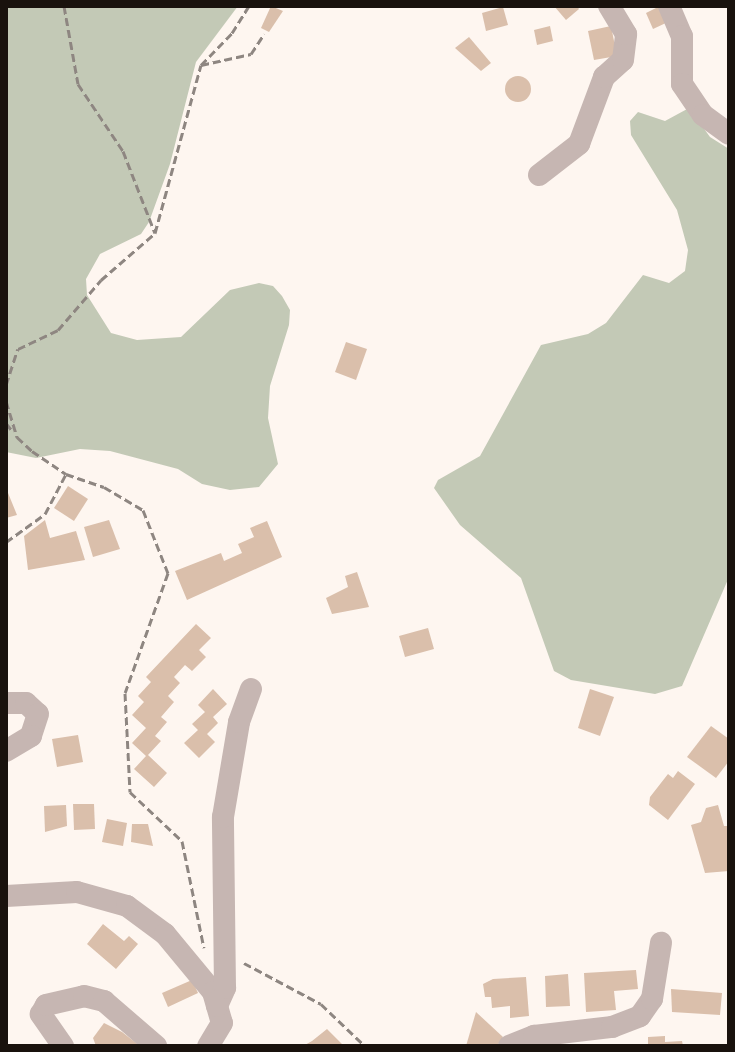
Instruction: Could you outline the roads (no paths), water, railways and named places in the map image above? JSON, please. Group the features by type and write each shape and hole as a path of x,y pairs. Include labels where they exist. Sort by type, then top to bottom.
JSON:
{"street":[{"path":"539,175 579,144 604,77 623,60 626,34 609,6"},
{"path":"669,6 682,36 682,84 703,115 729,134"},
{"path":"217,1006 225,988 223,817 239,722 251,689"},
{"path":"6,703 26,703 38,714 31,736 6,751"},
{"path":"6,896 77,892 127,906 193,964 217,1006 222,1023 208,1046"},
{"path":"509,1046 534,1036 612,1027 640,1016 652,999 661,943"},
{"path":"63,1046 41,1014 46,1005 84,996 104,1001 156,1046"}]}
